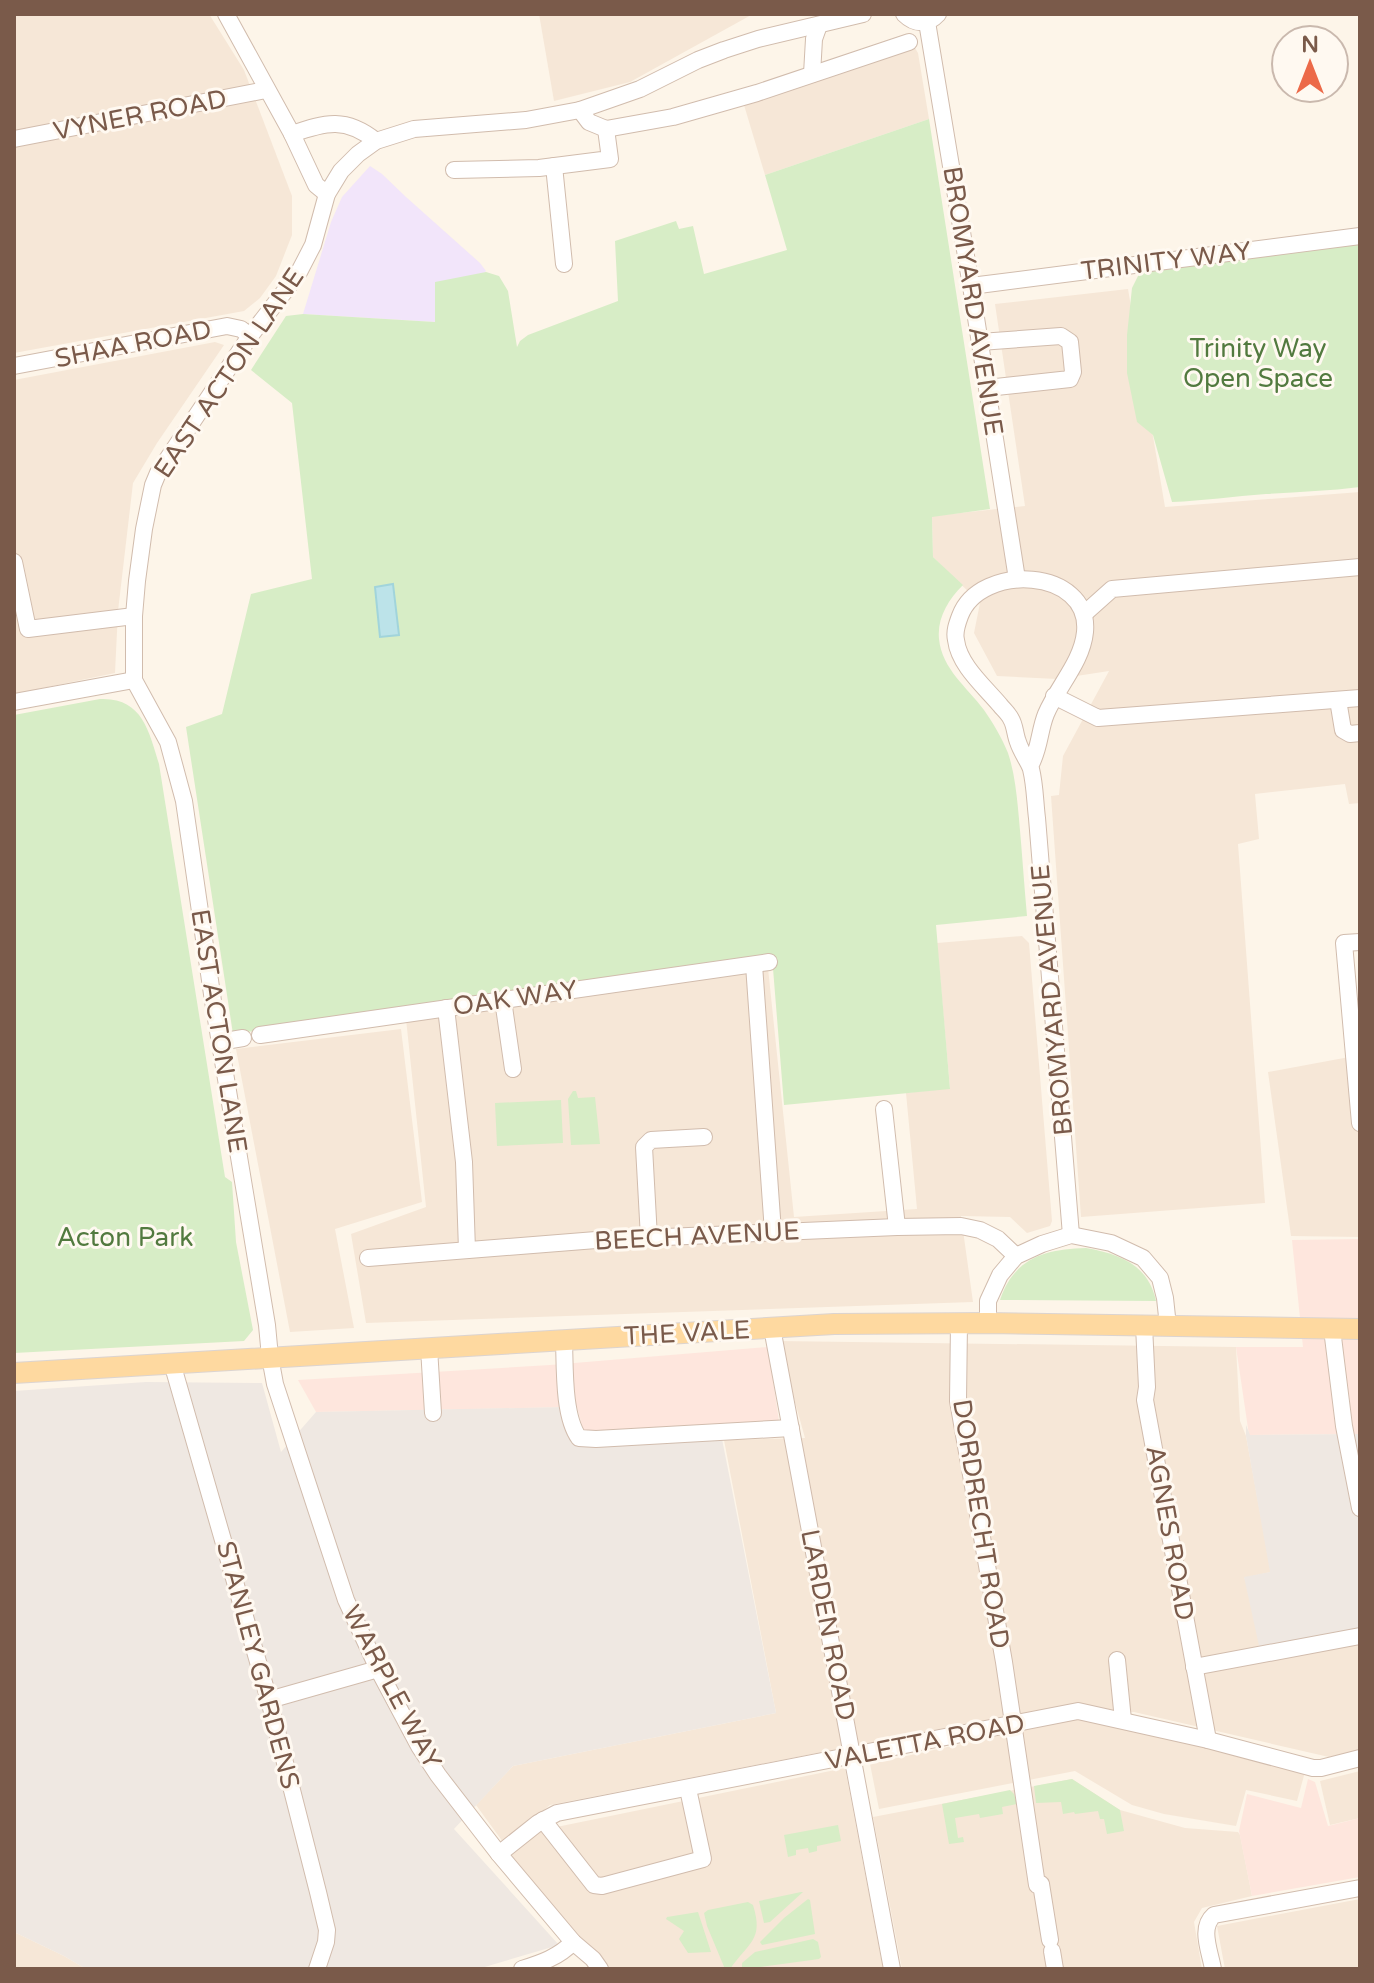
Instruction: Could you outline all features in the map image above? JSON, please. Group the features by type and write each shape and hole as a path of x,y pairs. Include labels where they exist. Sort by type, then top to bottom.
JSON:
{"main road":[{"name":"THE VALE","path":"14,1373 834,1324 988,1323 1360,1329"}],"street":[{"path":"226,14 292,134 316,185 327,194"},
{"name":"EAST ACTON LANE","path":"270,1357 184,801 168,742 134,680 134,616 144,529 158,473 250,336 298,274 313,245 327,194 341,171 376,141 414,129 526,120 580,110 640,89 724,50 863,14"},
{"path":"904,14 913,21 933,18"},
{"name":"BROMYARD AVENUE","path":"933,18 1017,579"},
{"path":"812,74 814,39 819,25"},
{"path":"580,110 589,122 606,129 685,114 909,42"},
{"name":"VYNER ROAD","path":"14,139 266,90"},
{"path":"292,134 316,125 346,124 376,141"},
{"path":"454,170 554,166 610,159 606,129"},
{"path":"554,166 564,264"},
{"name":"TRINITY WAY","path":"971,286 1360,236"},
{"name":"SHAA ROAD","path":"14,366 227,326 241,329 250,336"},
{"path":"980,342 1061,336 1070,342 1073,372 1070,379 987,388"},
{"path":"14,562 23,635 134,616"},
{"path":"1084,614 1112,589 1360,567"},
{"name":"BROMYARD AVENUE","path":"1030,766 1037,754 1044,717 1075,663 1086,629 1084,614 1063,588 1017,579 996,583 976,593 962,609 955,640 972,672 1012,719 1022,756 1030,766 1037,818 1071,1235"},
{"path":"14,702 134,680"},
{"path":"1054,696 1098,718 1360,698"},
{"path":"1338,700 1343,730 1350,734 1360,733"},
{"path":"1012,719 1026,722 1044,717"},
{"path":"1352,942 1360,1123"},
{"name":"OAK WAY","path":"219,1042 762,963 773,1232"},
{"path":"503,1000 513,1069"},
{"path":"446,1008 464,1162 467,1250"},
{"path":"884,1109 897,1227"},
{"path":"649,1238 644,1147 651,1140 704,1137"},
{"name":"BEECH AVENUE","path":"368,1258 649,1238 961,1226 980,1230 998,1239 1016,1256"},
{"path":"988,1323 988,1301 1000,1275 1016,1256 1071,1235 1111,1243 1143,1258 1160,1278 1168,1326"},
{"name":"DORDRECHT ROAD","path":"959,1323 958,1401 1014,1725 1037,1885 1041,1884 1055,1969"},
{"name":"AGNES ROAD","path":"1144,1326 1145,1400 1208,1740"},
{"name":"LARDEN ROAD","path":"772,1328 892,1969"},
{"path":"1332,1329 1344,1426 1360,1508"},
{"path":"564,1340 570,1417 579,1438 791,1428"},
{"path":"429,1348 433,1413"},
{"name":"WARPLE WAY","path":"270,1357 275,1384 346,1600 419,1746 499,1854 573,1942 600,1969"},
{"name":"STANLEY GARDENS","path":"172,1363 269,1700 327,1930 317,1969"},
{"path":"1194,1667 1360,1636"},
{"path":"1117,1660 1123,1720"},
{"path":"269,1700 378,1669"},
{"name":"VALETTA ROAD","path":"499,1854 557,1813 1078,1711 1208,1740 1313,1768 1360,1758"},
{"path":"543,1820 594,1885 602,1886 703,1859 688,1789"},
{"path":"1213,1969 1206,1935 1210,1917 1360,1888"},
{"path":"522,1969 549,1961 573,1942"}],"shaded area":[{"path":"14,14 209,14 244,70 292,196 292,235 276,276 260,298 244,311 14,353"},
{"path":"539,14 753,14 630,82 554,101"},
{"path":"915,48 929,119 765,175 744,105"},
{"path":"370,166 486,271 436,322 303,314 331,222 342,197"},
{"path":"1128,289 1165,507 1360,492 1360,803 1349,804 1345,784 1255,794 1259,839 1238,844 1265,1203 1081,1217 1051,796 1059,795 1063,756 1109,671 1057,679 997,676 974,633 980,603 933,557 932,516 1025,506 995,304"},
{"path":"215,342 224,345 133,483 118,611 115,673 14,694 14,380"},
{"path":"1022,936 1029,943 1052,1221 1050,1226 1027,1233 1010,1217 961,1216 973,1302 366,1323 351,1234 426,1207 406,1019 768,968 794,1217 917,1209 906,1093 950,1088 937,943"},
{"path":"401,1029 422,1202 335,1229 354,1328 290,1332 236,1049"},
{"path":"1360,1055 1360,1237 1291,1236 1268,1072"},
{"path":"1360,1239 1360,1434 1249,1435 1236,1347 1303,1347 1292,1240"},
{"path":"778,1341 1236,1347 1240,1421 1246,1436 1271,1572 1244,1578 1360,1636 1360,1750 1329,1757 1134,1712 1001,1717 550,1805 503,1842 476,1805 513,1766 776,1713 724,1440 805,1438"},
{"path":"768,1347 780,1428 585,1437 577,1407 316,1412 298,1380 550,1365"},
{"path":"146,1382 262,1383 281,1452 316,1412 566,1407 578,1442 722,1439 776,1713 513,1766 454,1829 559,1945 478,1969 86,1969 14,1932 14,1391"},
{"path":"1246,1425 1250,1435 1360,1434 1360,1636 1261,1655 1244,1577 1270,1572"},
{"path":"1080,1718 1305,1772 1297,1801 1246,1790 1236,1826 1164,1814 1132,1805 1075,1771 879,1809 870,1764"},
{"path":"845,1768 883,1969 605,1969 512,1858 511,1854 537,1831"},
{"path":"1360,1771 1360,1818 1330,1825 1320,1781"},
{"path":"1072,1779 1120,1810 1185,1828 1238,1832 1252,1896 1202,1908 1194,1922 1202,1969 902,1969 873,1817"},
{"path":"1308,1779 1315,1782 1328,1826 1360,1818 1360,1877 1252,1896 1239,1831 1247,1794 1301,1808"},
{"path":"1360,1899 1360,1969 1225,1969 1217,1926"},
{"path":"14,1932 64,1956 86,1969 14,1969"}],"green space":[{"path":"929,119 990,509 932,517 933,557 963,585 945,610 939,639 950,669 984,710 1008,753 1016,794 1027,916 936,925 950,1089 784,1105 772,956 233,1034 186,727 222,714 251,594 312,579 292,403 251,370 286,316 303,314 435,322 435,282 486,272 499,276 508,291 517,347 528,335 618,301 615,241 676,221 679,229 693,226 704,274 787,250 765,175"},
{"name":"Trinity Way Open Space","path":"1360,242 1360,487 1172,502 1153,435 1137,422 1127,373 1132,288 1142,268 1231,256 1231,261"},
{"name":"Acton Park","path":"100,699 126,704 142,718 159,764 225,1177 232,1182 236,1242 253,1330 244,1341 14,1353 14,715"},
{"path":"576,1091 578,1098 595,1097 600,1144 571,1145 568,1099"},
{"path":"561,1100 563,1143 497,1146 495,1103"},
{"path":"1086,1248 1130,1263 1146,1278 1156,1301 1000,1300 1006,1286 1023,1265 1044,1254"},
{"path":"1072,1779 1120,1810 1124,1831 1107,1834 1104,1819 1100,1819 1098,1811 1063,1814 1061,1802 1036,1803 1034,1786"},
{"path":"1010,1790 1017,1804 1002,1807 1003,1814 955,1818 958,1838 963,1837 964,1842 949,1844 942,1804"},
{"path":"838,1825 841,1841 817,1846 817,1851 809,1853 808,1848 796,1850 796,1855 788,1857 784,1835"},
{"path":"803,1892 770,1922 764,1923 759,1901"},
{"path":"808,1899 815,1934 762,1945 760,1942 784,1918"},
{"path":"748,1902 753,1905 756,1917 756,1934 730,1969 725,1969 704,1913"},
{"path":"698,1912 711,1952 688,1953 679,1939 684,1931 666,1919"},
{"path":"813,1939 818,1942 819,1959 742,1968 742,1963 755,1952"}],"water":[{"path":"393,584 399,635 380,637 375,587"}]}
